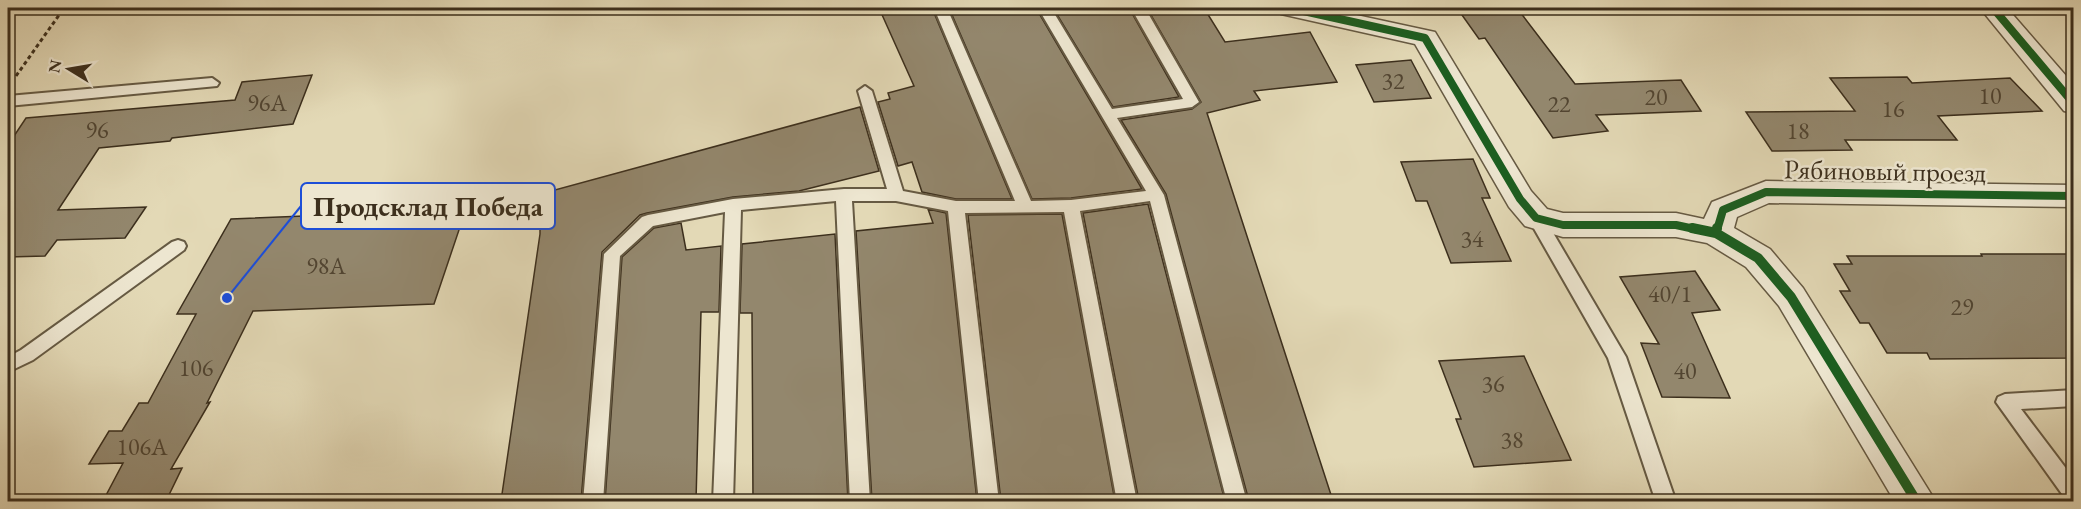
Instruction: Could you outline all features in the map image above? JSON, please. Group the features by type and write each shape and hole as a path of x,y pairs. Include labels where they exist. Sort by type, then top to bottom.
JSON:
{"street":[{"path":"1290,8 1425,38 1520,199 1536,218 1563,225 1676,225 1716,232 1758,258 1791,297 1917,501"},
{"path":"1993,8 2073,104"},
{"name":"Рябиновый проезд","path":"1716,232 1723,210 1766,192 2073,196"}],"lane":[{"path":"939,8 1025,206"},
{"path":"1045,8 1156,195 1237,501"},
{"path":"1108,114 1192,102 1138,8"},
{"path":"8,101 212,83"},
{"path":"865,91 896,195"},
{"path":"593,501 612,254 648,221 733,205 844,195 896,195 956,207 1071,206 1156,195"},
{"path":"844,195 860,501"},
{"path":"723,501 733,205"},
{"path":"1071,206 1127,501"},
{"path":"956,207 989,501"},
{"path":"1536,218 1617,357 1666,501"},
{"path":"8,365 27,355 178,246"},
{"path":"2073,398 2005,402 2069,488 2073,488"}],"path":[{"path":"14,79 64,8"}],"building":[{"path":"879,8 932,8 1012,199 956,199 922,192 912,162 898,166 878,102 890,99 888,93 914,86"},
{"path":"949,8 1036,8 1142,189 1071,198 1032,199"},
{"path":"1053,8 1129,8 1179,97 1113,107"},
{"path":"1147,8 1204,8 1225,42 1310,32 1337,82 1254,91 1260,100 1207,113 1333,501 1249,501 1166,194 1121,120 1192,109 1201,102"},
{"path":"1457,8 1517,8 1575,84 1681,80 1701,111 1596,115 1608,131 1553,138 1485,38 1479,39"},
{"path":"1411,60 1431,98 1374,102 1356,65"},
{"path":"312,75 293,124 99,148 58,210 146,207 125,238 57,240 45,256 8,257 8,145 26,118 235,100 242,82"},
{"path":"1907,77 1912,83 2010,78 2042,111 1938,116 1957,140 1845,140 1852,150 1772,151 1746,112 1855,111 1830,78"},
{"path":"860,107 879,171 799,191 733,197 640,215 602,252 581,501 501,501 540,234 540,194"},
{"path":"1473,159 1490,198 1482,198 1511,261 1451,263 1427,201 1416,201 1401,162"},
{"path":"1148,204 1225,501 1139,501 1083,213"},
{"path":"928,209 946,213 977,501 872,501 856,231 933,223"},
{"path":"406,212 435,227 461,224 434,304 253,311 207,403 210,402 171,469 182,468 166,501 103,501 123,463 89,464 109,431 122,431 139,403 148,403 196,314 177,314 231,219"},
{"path":"1062,214 1115,501 1001,501 968,215"},
{"path":"681,223 686,250 721,246 719,312 701,312 696,501 605,501 622,257 654,228"},
{"path":"835,234 848,501 753,501 752,313 740,313 742,244"},
{"path":"1981,254 2073,254 2073,358 1930,359 1927,353 1887,353 1869,323 1860,323 1840,291 1850,291 1834,264 1852,264 1847,256 1982,256"},
{"path":"1695,271 1720,310 1692,313 1730,398 1662,397 1641,343 1659,344 1620,277"},
{"path":"1524,356 1571,460 1474,467 1456,419 1461,419 1439,361"}],"cycle path":[{"path":"1290,8 1425,38 1520,199 1536,218 1563,225 1676,225 1716,233 1758,258 1791,297 1917,502"},
{"path":"1993,8 2074,104"},
{"path":"1716,233 1723,210 1766,192 2074,196"}],"place":[{"name":"Продсклад Победа","path":"227,298"}]}
